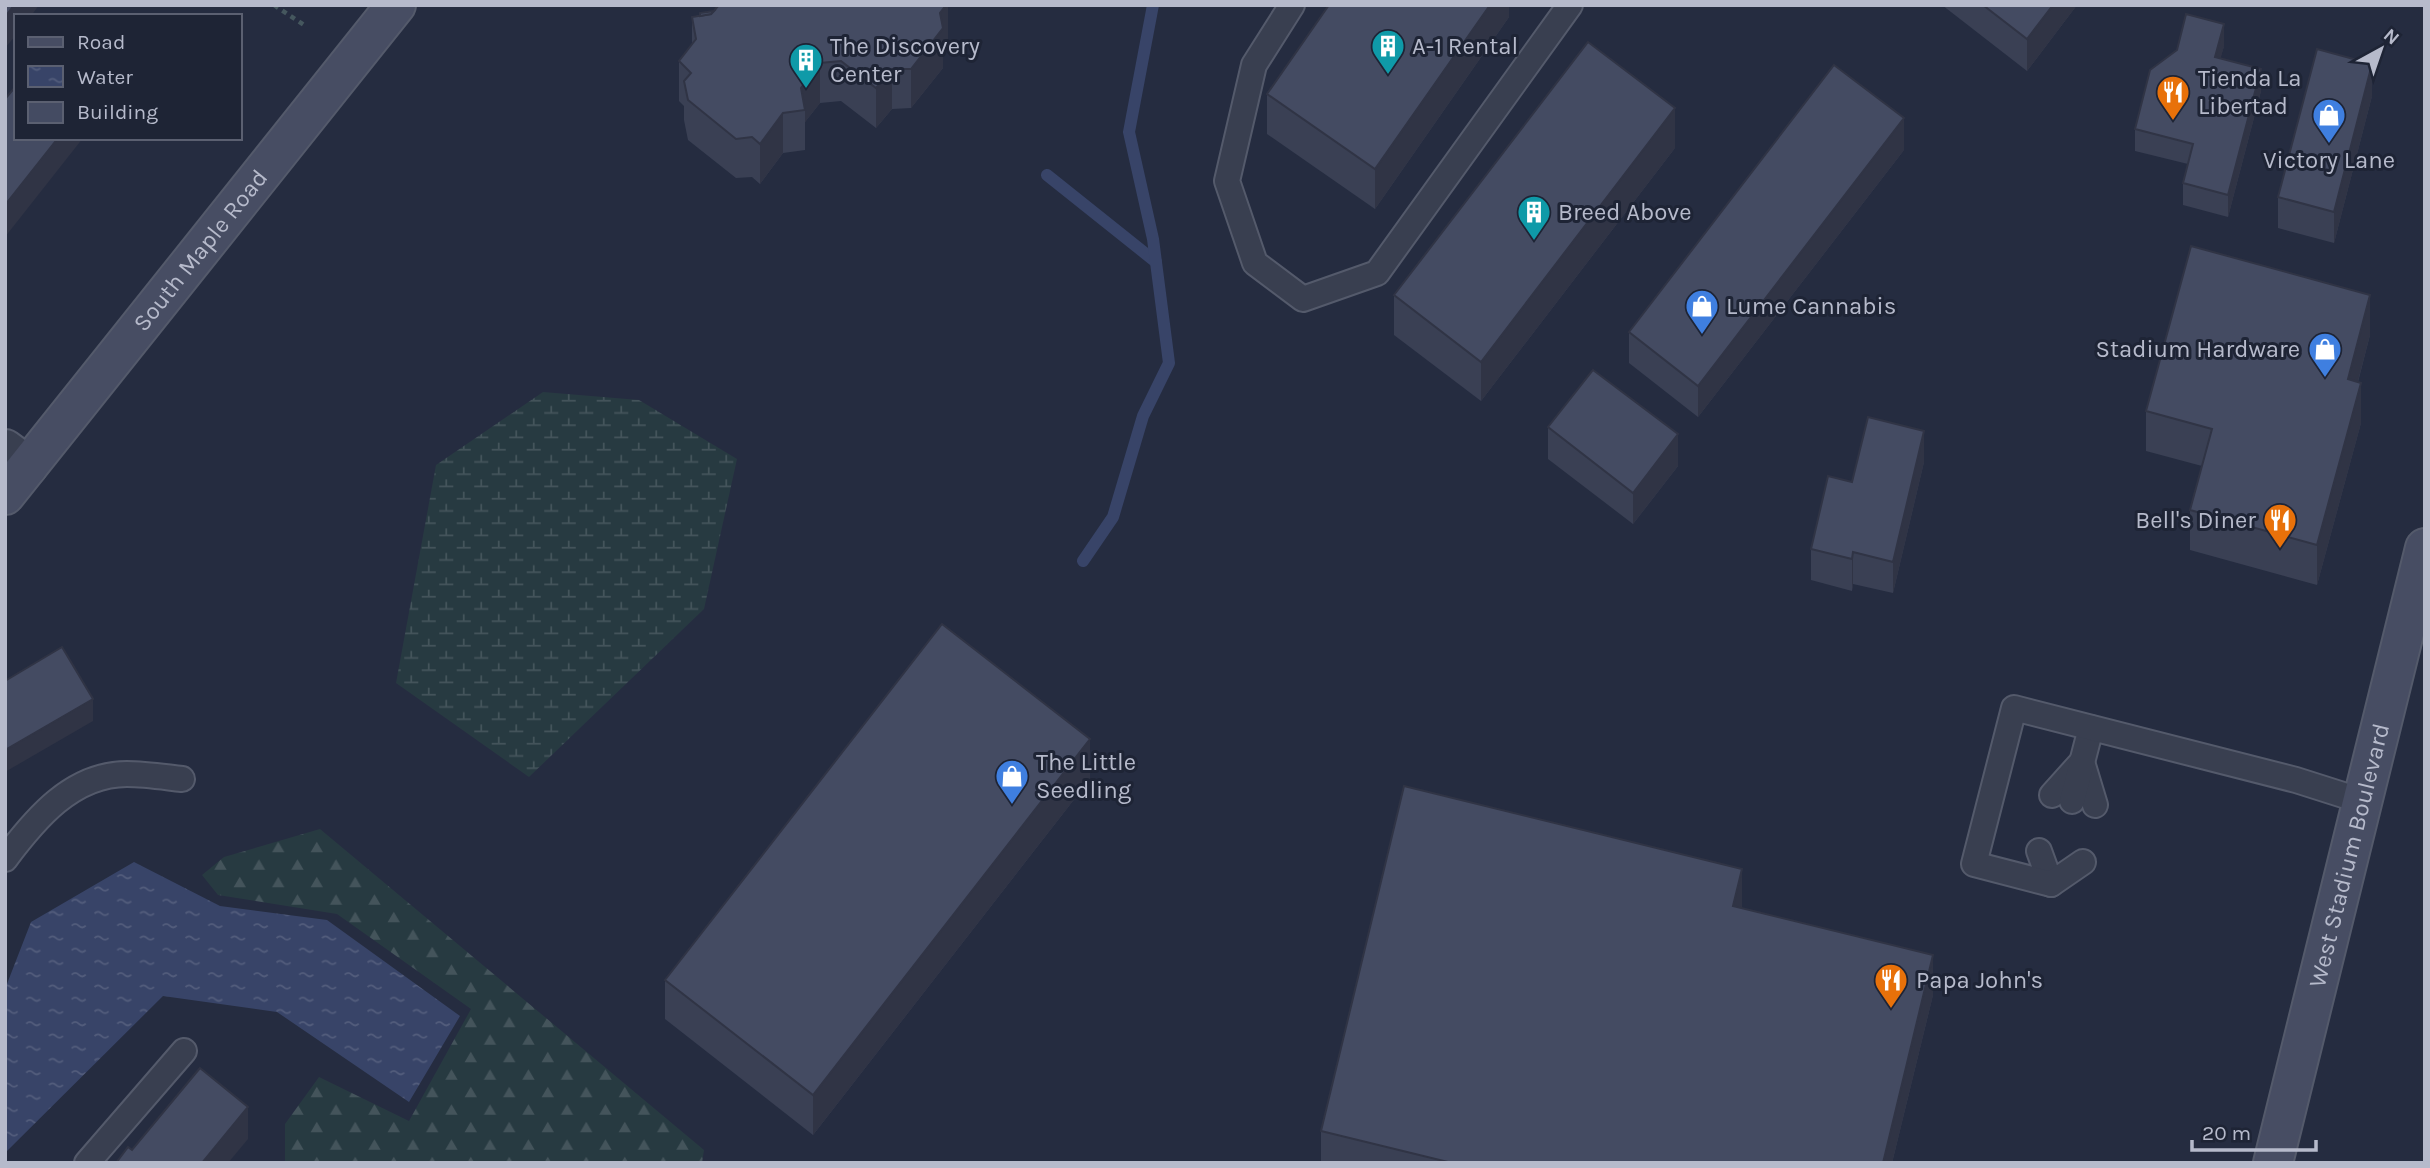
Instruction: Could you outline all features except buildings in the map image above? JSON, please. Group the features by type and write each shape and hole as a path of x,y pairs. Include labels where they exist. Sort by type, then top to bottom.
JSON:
{"main road":[{"name":"South Maple Road","path":"13,470 392,6"},
{"name":"West Stadium Boulevard","path":"2273,1163 2425,548"}],"lane":[{"path":"1292,5 1254,65 1227,181 1255,263 1303,299 1377,273 1570,5"},
{"path":"2083,862 2051,884 1974,864 2014,708 2296,780 2362,801"},
{"path":"2082,762 2073,801 2091,728"},
{"path":"5,859 53,803 89,781 125,774 182,779"},
{"path":"2049,853 2051,884"},
{"path":"87,1163 184,1051"}],"path":[{"path":"274,5 307,27"}],"green space":[{"path":"543,392 639,400 737,459 704,609 529,777 396,683 436,465"},
{"path":"320,829 704,1150 702,1163 285,1163 285,1124 319,1077 409,1121 471,1009 337,914 218,895 202,875 224,857"}],"water":[{"path":"134,862 220,906 327,920 460,1016 409,1102 277,1012 163,996 5,1153 5,989 31,922"}],"waterway":[{"path":"1083,561 1113,517 1143,416 1169,363 1153,239 1129,132 1153,5"},
{"path":"1047,175 1156,262"}],"place":[{"name":"A-1 Rental","path":"1388,76"},
{"name":"The Discovery Center","path":"806,90"},
{"name":"Tienda La Libertad","path":"2173,122"},
{"name":"Victory Lane","path":"2329,145"},
{"name":"Breed Above","path":"1534,242"},
{"name":"Lume Cannabis","path":"1702,336"},
{"name":"Stadium Hardware","path":"2325,379"},
{"name":"Bell's Diner","path":"2280,550"},
{"name":"The Little Seedling","path":"1012,806"},
{"name":"Papa John's","path":"1891,1010"}]}
